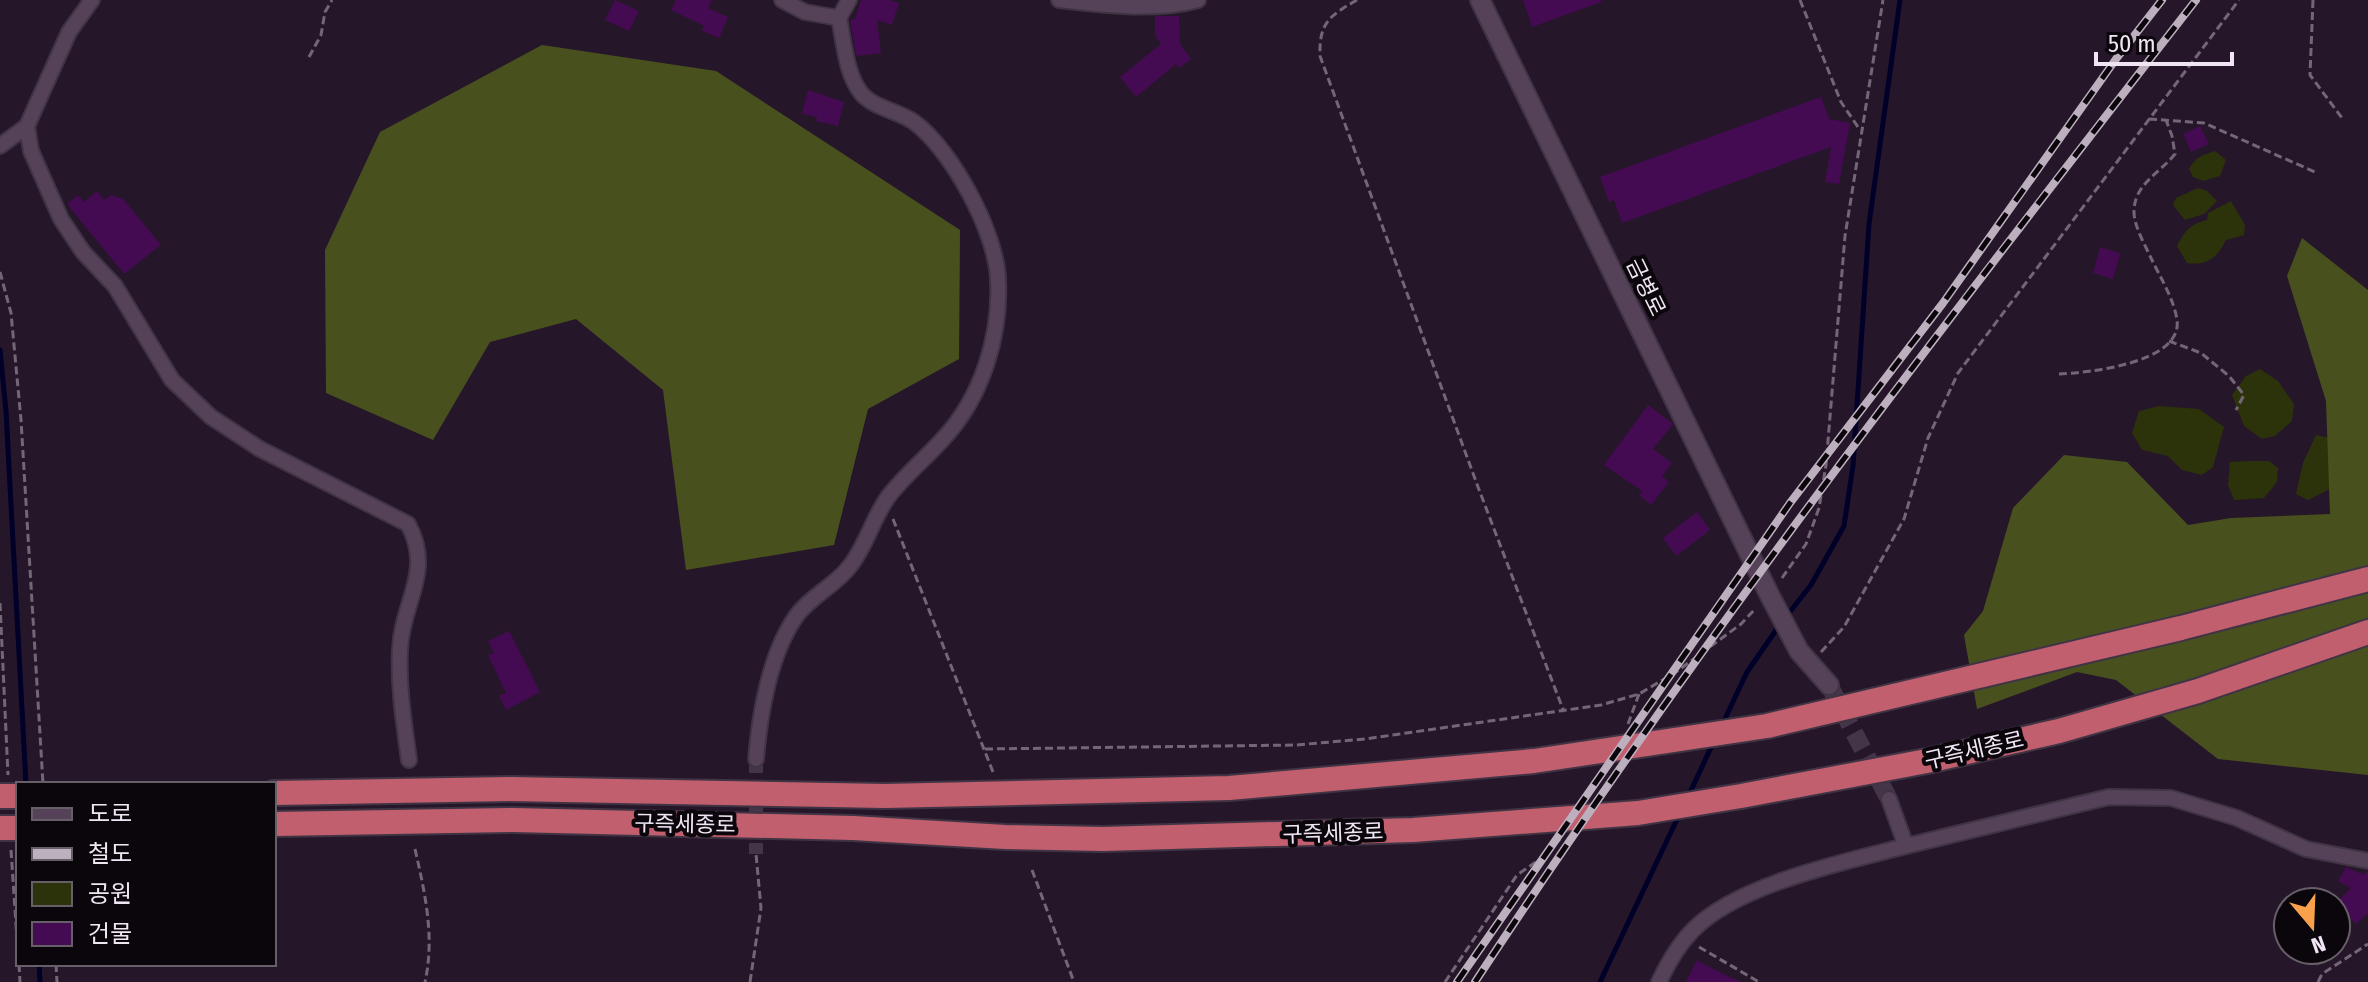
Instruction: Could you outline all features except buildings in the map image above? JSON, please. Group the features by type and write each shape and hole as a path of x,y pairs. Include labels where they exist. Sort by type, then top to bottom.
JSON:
{"highway":[{"name":"구즉세종로","path":"276,793 510,789 885,796 1229,788 1534,761 1767,726 2181,628 2368,579"},
{"name":"구즉세종로","path":"276,824 528,820 853,828 1103,839 1413,830 1638,813 1932,760 2059,731 2198,691 2368,632"}],"street":[{"path":"0,146 27,126 69,32 92,0"},
{"path":"782,0 805,12 839,18"},
{"path":"756,759 761,710 779,651 797,615 851,566 885,500 910,469 942,441 963,414 982,376 994,342 998,278 990,235 944,153 914,122 863,95 853,80 839,18 849,0"},
{"path":"1059,0 1131,6 1183,4 1198,0"},
{"name":"금병로","path":"1478,2 1769,594 1804,657"},
{"path":"27,126 31,151 61,219 83,252 115,286 172,380 211,417 260,449 408,524 418,543 420,566 400,646 400,690 409,760"},
{"path":"1804,657 1829,685"},
{"path":"1659,982 1671,957 1694,928 1740,898 1810,871 2109,797 2171,798 2237,818 2306,849 2368,861"},
{"path":"1889,799 1906,846"}],"path":[{"path":"309,57 321,35 325,12 332,0"},
{"path":"1357,0 1328,18 1319,36 1320,56 1564,712"},
{"path":"1800,0 1841,102 1860,130"},
{"path":"985,749 1296,745 1365,739 1564,712 1639,694 1676,672 1741,624 1769,594 1806,544 1819,508 1826,465 1845,236 1883,0"},
{"path":"1804,657 1844,627 1904,519 1928,438 1958,373 2239,0"},
{"path":"2313,0 2310,75 2342,118"},
{"path":"2149,119 2204,123 2315,172"},
{"path":"2059,374 2087,373 2162,350 2178,322 2133,215 2136,196 2143,183 2164,168 2175,154 2166,120"},
{"path":"0,272 11,313 21,420 43,782"},
{"path":"2169,341 2201,353 2229,376 2244,395 2236,410"},
{"path":"885,500 994,774"},
{"path":"1628,725 1639,694"},
{"path":"1445,982 1517,875 1543,857 1565,833"},
{"path":"415,849 427,904 430,962 425,982"},
{"path":"750,982 761,908 756,854"},
{"path":"1032,870 1074,982"},
{"path":"1684,940 1714,954 1759,982"},
{"path":"2318,982 2322,974 2368,944"}],"green space":[{"path":"542,45 716,71 960,230 959,359 868,409 834,545 686,570 663,390 576,319 490,342 433,440 326,393 325,250 380,132"},
{"path":"2215,151 2226,160 2220,176 2203,181 2193,177 2189,169 2194,162"},
{"path":"2198,188 2207,191 2217,201 2204,214 2185,220 2173,205 2176,198"},
{"path":"2231,201 2245,225 2244,235 2226,240 2219,252 2206,262 2187,263 2177,246 2183,236 2192,226 2207,220 2208,213"},
{"path":"2302,238 2368,290 2368,775 2218,759 2116,680 2077,672 1977,709 1964,635 1983,611 2013,508 2064,455 2127,462 2188,525 2231,518 2330,514 2326,401 2287,276"},
{"path":"2260,369 2278,381 2294,404 2292,421 2275,436 2262,439 2244,426 2232,395 2246,376"},
{"path":"2159,406 2199,409 2224,427 2213,467 2202,475 2182,470 2168,456 2142,450 2132,433 2139,411"},
{"path":"2316,435 2336,439 2338,485 2308,500 2296,494 2303,463"},
{"path":"2269,461 2278,468 2277,482 2264,498 2234,500 2228,485 2230,462"}],"waterway":[{"path":"1785,618 1811,585 1844,526 1853,466 1869,224 1900,0"},
{"path":"0,350 26,782"},
{"path":"1722,725 1747,672 1779,626"},
{"path":"1688,797 1714,741"},
{"path":"1600,982 1680,813"},
{"path":"39,966 40,982"}],"tunnel":[{"path":"1829,685 1889,799"},
{"path":"756,759 756,854"}],"railway":[{"path":"1457,982 1790,503 1943,303 2116,59 2162,0"},
{"path":"1475,982 1647,730 1825,484 2196,0"}]}
